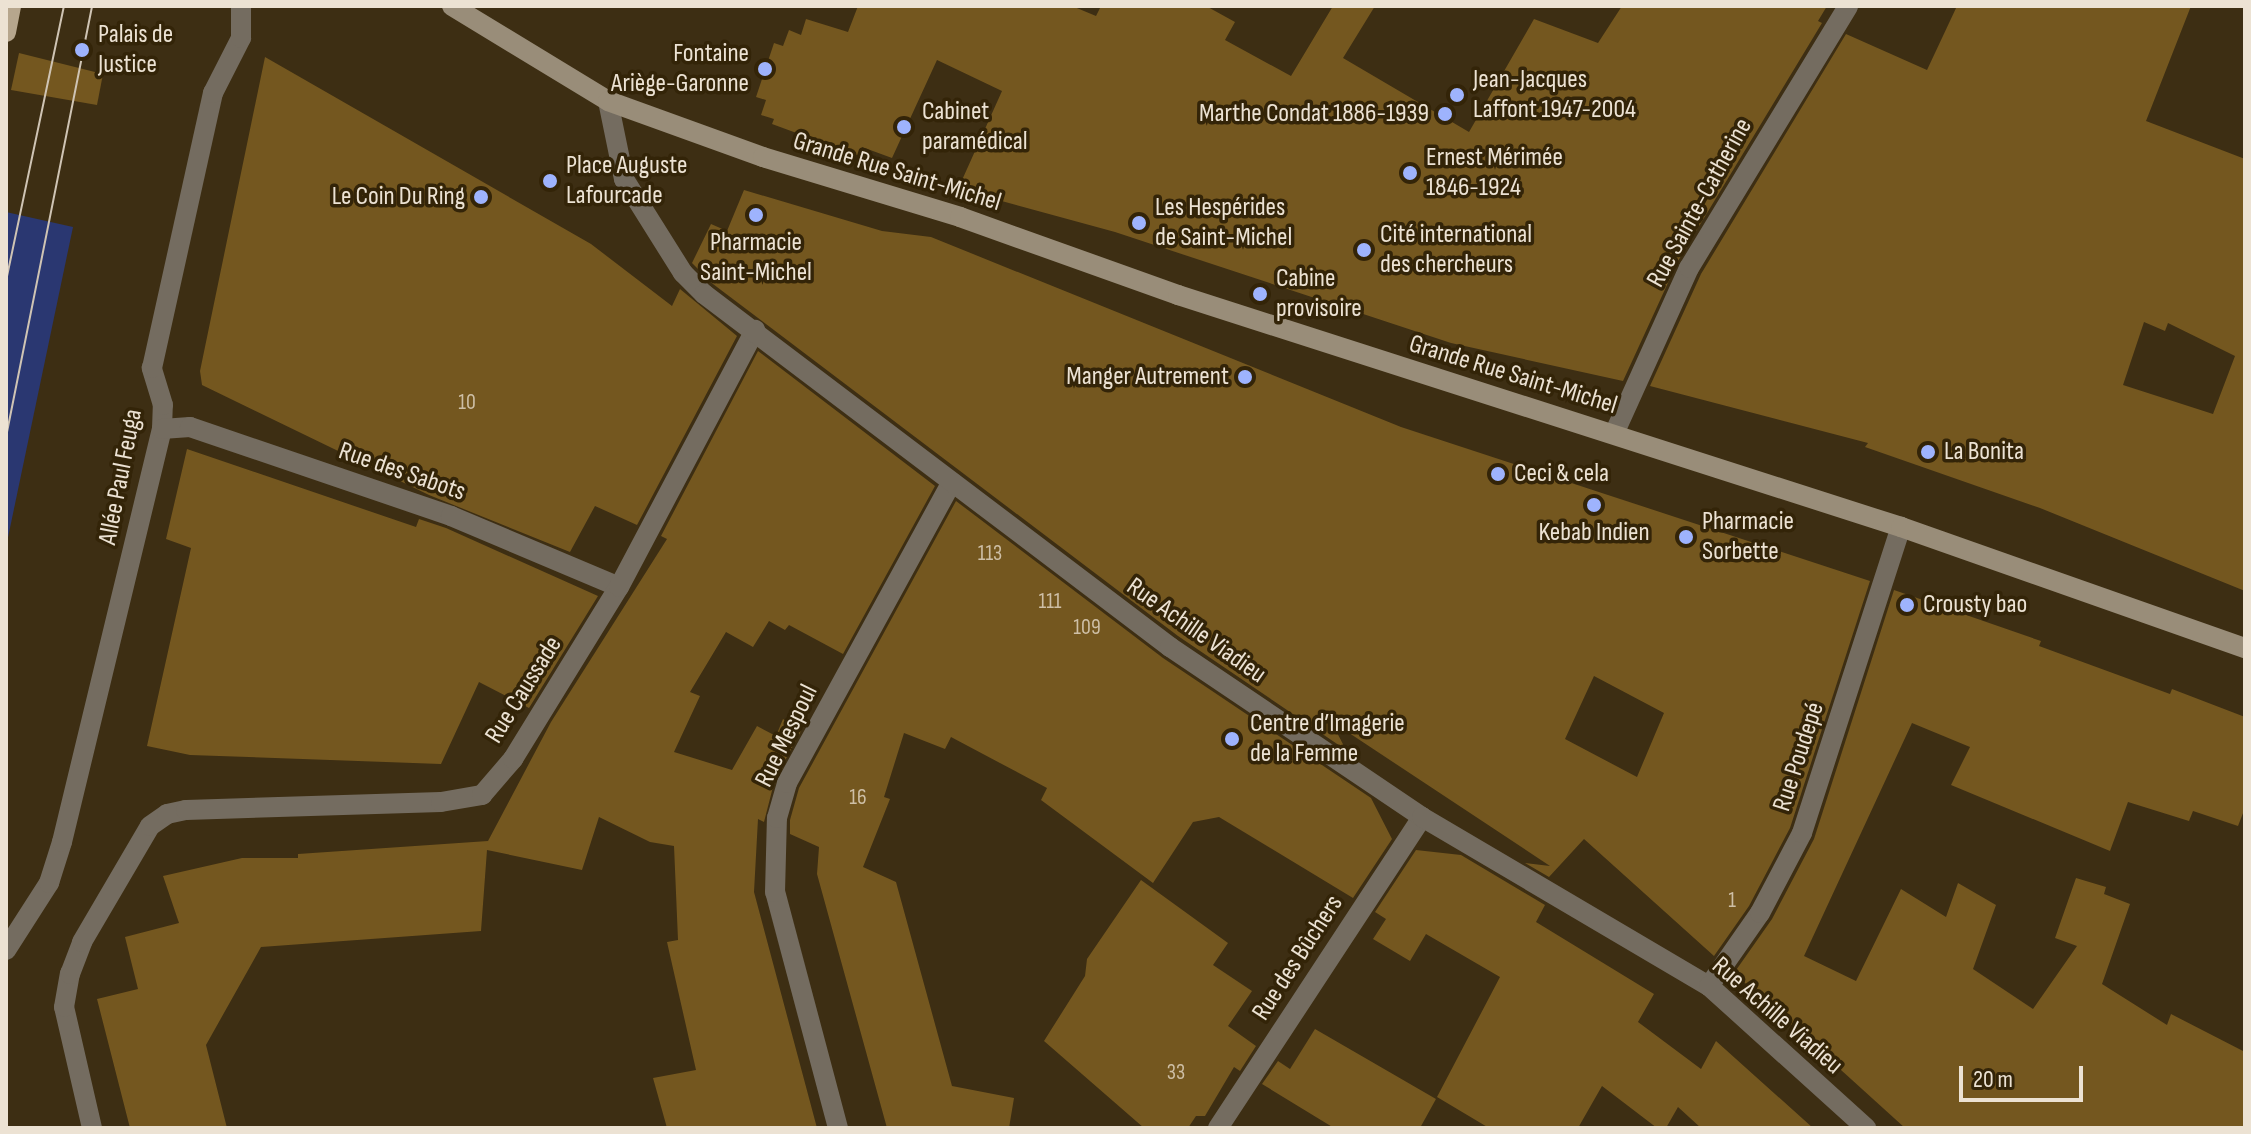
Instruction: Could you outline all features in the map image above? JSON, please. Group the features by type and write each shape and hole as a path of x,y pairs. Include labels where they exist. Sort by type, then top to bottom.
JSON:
{"main road":[{"path":"6,32 11,6"},
{"path":"452,6 608,101"},
{"name":"Grande Rue Saint-Michel","path":"608,101 763,157 960,217 1178,295 1901,527 2245,648"}],"street":[{"name":"Allée Paul Feuga","path":"6,950 49,883 62,842 162,429 163,405 152,368 213,93 241,38 241,6"},
{"name":"Rue Sainte-Catherine","path":"1614,434 1689,268 1848,6"},
{"name":"Rue Achille Viadieu","path":"608,101 624,179 683,273 704,294 1170,647 1422,817 1709,986 1866,1128"},
{"name":"Rue Caussade","path":"92,1128 64,1007 70,974 135,846 167,814 441,802 482,795 513,759 619,587 755,330"},
{"name":"Rue des Sabots","path":"162,429 190,427 451,516 619,587"},
{"name":"Rue Mespoul","path":"838,1128 775,892 777,818 787,783 952,482"},
{"name":"Rue Poudepé","path":"1709,986 1760,913 1802,833 1901,527"},
{"name":"Rue des Bûchers","path":"1218,1128 1422,817"}],"shaded area":[{"path":"6,212 73,227 6,547"}],"building":[{"path":"858,6 1072,6 1096,16 1101,6 1206,6 1235,22 1225,40 1291,76 1333,6 1375,6 1343,58 1469,132 1534,19 1598,43 1622,6 1827,6 1818,21 1822,23 1678,261 1623,381 1451,343 1115,232 958,189 1002,91 937,60 892,158 862,147 859,156 772,124 774,119 761,115 766,100 756,97 774,43 783,46 789,30 801,35 806,19 848,32"},
{"path":"1957,6 2191,6 2146,121 2245,159 2245,591 2040,508 1865,447 1868,443 1650,386 1701,274 1846,34 1927,70","holes":["2144,322 2165,331 2168,323 2235,356 2213,414 2123,385"]},
{"path":"19,53 103,74 97,105 11,90"},
{"path":"265,57 591,244 672,306 680,289 737,336 637,525 595,506 570,552 429,495 202,385 200,371"},
{"path":"744,190 882,231 931,237 1401,427 1870,581 1790,828 1749,906 1714,956 1584,839 1549,877 1525,863 1550,866 1331,721 1346,750 1178,636 713,284 692,263 711,224 727,231","holes":["1594,676 1664,713 1637,777 1565,739"]},
{"path":"758,351 935,486 843,654 789,625 785,630 769,621 753,647 726,632 690,692 700,696 674,752 732,770 757,726 776,736 783,719 801,731 775,779 764,822 758,819 754,892 817,1128 667,1128 653,1078 696,1070 667,942 678,940 674,846 650,842 599,817 582,870 487,850 481,931 261,947 206,1045 227,1128 130,1128 97,999 138,989 125,937 179,923 163,876 242,858 298,858 298,854 488,841 551,722 667,539 661,536"},
{"path":"187,449 416,527 419,519 446,528 598,596 529,708 479,682 441,764 190,755 147,746 191,548 166,539"},
{"path":"956,501 1163,658 1371,798 1392,839 1353,898 1219,817 1193,822 1153,883 1041,800 1047,788 951,737 945,749 904,733 884,797 890,799 863,867 896,882 952,1086 1014,1098 1009,1128 887,1128 817,874 819,847 790,834 790,820 799,788"},
{"path":"1894,590 2041,641 2039,646 2170,694 2172,689 2245,717 2245,808 2238,826 2193,811 2189,821 2128,802 2110,851 1951,785 1970,747 1912,723 1804,956 1856,981 1901,889 1946,917 1958,883 1996,905 1973,969 2033,1009 2077,946 2055,938 2076,878 2106,887 2104,894 2130,904 2102,984 2167,1025 2171,1014 2245,1052 2245,1128 1905,1128 1734,973 1772,919 1814,839"},
{"path":"1416,850 1461,855 1545,905 1536,922 1654,994 1638,1022 1701,1069 1716,1041 1813,1128 1701,1128 1678,1107 1666,1128 1657,1128 1602,1086 1578,1128 1489,1128 1437,1097 1500,977 1426,934 1410,961 1373,939 1386,919 1375,912"},
{"path":"1141,880 1228,943 1213,965 1252,991 1228,1026 1256,1046 1240,1071 1234,1067 1205,1116 1196,1116 1188,1128 1144,1128 1044,1041 1085,976 1087,959"},
{"path":"1315,1029 1436,1099 1420,1128 1334,1128 1262,1084 1278,1061 1290,1069"}],"tram line":[{"path":"6,281 64,6"},
{"path":"6,437 92,6"}],"place":[{"name":"Palais de Justice","path":"82,50"},
{"name":"Fontaine Ariège-Garonne","path":"765,69"},
{"name":"Jean-Jacques Laffont 1947-2004","path":"1457,95"},
{"name":"Marthe Condat 1886-1939","path":"1445,114"},
{"name":"Cabinet paramédical","path":"904,127"},
{"name":"Ernest Mérimée 1846-1924","path":"1410,173"},
{"name":"Place Auguste Lafourcade","path":"550,181"},
{"name":"Le Coin Du Ring","path":"481,197"},
{"name":"Pharmacie Saint-Michel","path":"756,215"},
{"name":"Les Hespérides de Saint-Michel","path":"1139,223"},
{"name":"Cité international des chercheurs","path":"1364,250"},
{"name":"Cabine provisoire","path":"1260,294"},
{"name":"Manger Autrement","path":"1245,377"},
{"name":"La Bonita","path":"1928,452"},
{"name":"Ceci & cela","path":"1498,474"},
{"name":"Kebab Indien","path":"1594,505"},
{"name":"Pharmacie Sorbette","path":"1686,537"},
{"name":"Crousty bao","path":"1907,605"},
{"name":"Centre d’Imagerie de la Femme","path":"1232,739"}]}
